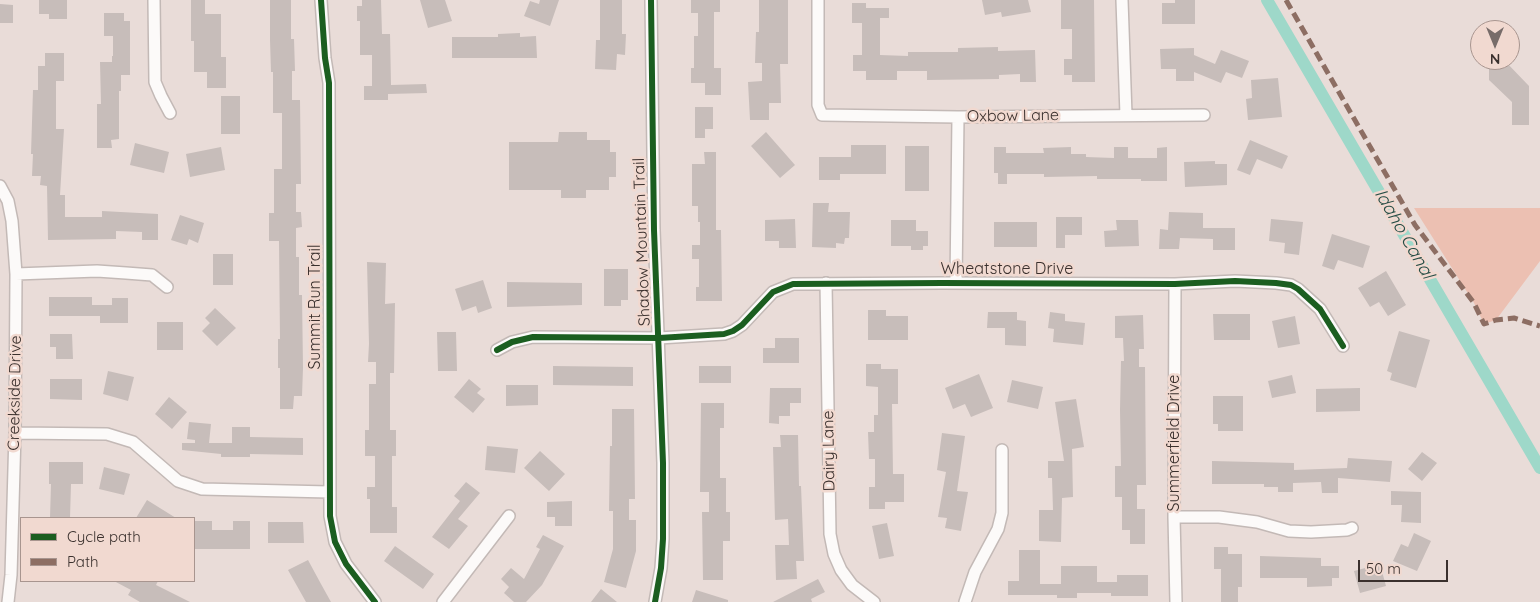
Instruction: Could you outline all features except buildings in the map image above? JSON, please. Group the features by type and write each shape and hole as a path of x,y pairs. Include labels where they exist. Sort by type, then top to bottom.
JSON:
{"street":[{"path":"154,0 155,82 170,113"},
{"name":"Summit Run Trail","path":"321,0 325,58 329,83 330,516 335,542 346,564 375,602"},
{"name":"Shadow Mountain Trail","path":"651,0 654,220 664,538 655,602"},
{"name":"Oxbow Lane","path":"818,0 818,105 822,115 958,117 1204,115"},
{"path":"1122,0 1126,115"},
{"path":"956,283 958,117"},
{"name":"Creekside Drive","path":"0,186 10,208 16,274 15,433 11,575 8,602"},
{"path":"16,274 97,271 126,273 152,276 167,287"},
{"name":"Wheatstone Drive","path":"497,350 512,342 533,338 659,338 724,334 733,332 742,325 773,292 793,284 826,283 1276,283 1298,289 1320,309 1343,346"},
{"name":"Dairy Lane","path":"826,283 830,534 834,554 841,570 852,585 874,602"},
{"name":"Summerfield Drive","path":"1174,284 1176,602"},
{"path":"15,433 107,434 134,442 178,480 202,489 329,492"},
{"path":"965,602 975,572 998,529 1002,513 1002,450"},
{"path":"443,602 509,516"},
{"path":"1174,517 1219,517 1257,522 1289,531 1311,532 1347,530 1352,528"}],"shaded area":[{"path":"1414,208 1540,208 1540,261 1496,320 1484,324 1474,303"}],"waterway":[{"name":"Idaho Canal","path":"1267,0 1540,468"}],"marked path":[{"path":"1286,0 1415,225 1474,303 1484,324 1496,320 1514,318 1540,326"}],"cycle path":[{"path":"321,0 325,58 329,83 330,516 335,542 346,564 375,602"},
{"path":"651,0 654,230 663,463 663,539 661,568 655,602"},
{"path":"497,350 512,342 533,337 659,338 724,334 742,325 773,292 793,284 1175,284 1235,281 1276,283 1291,285 1298,289 1320,309 1343,346"}]}
